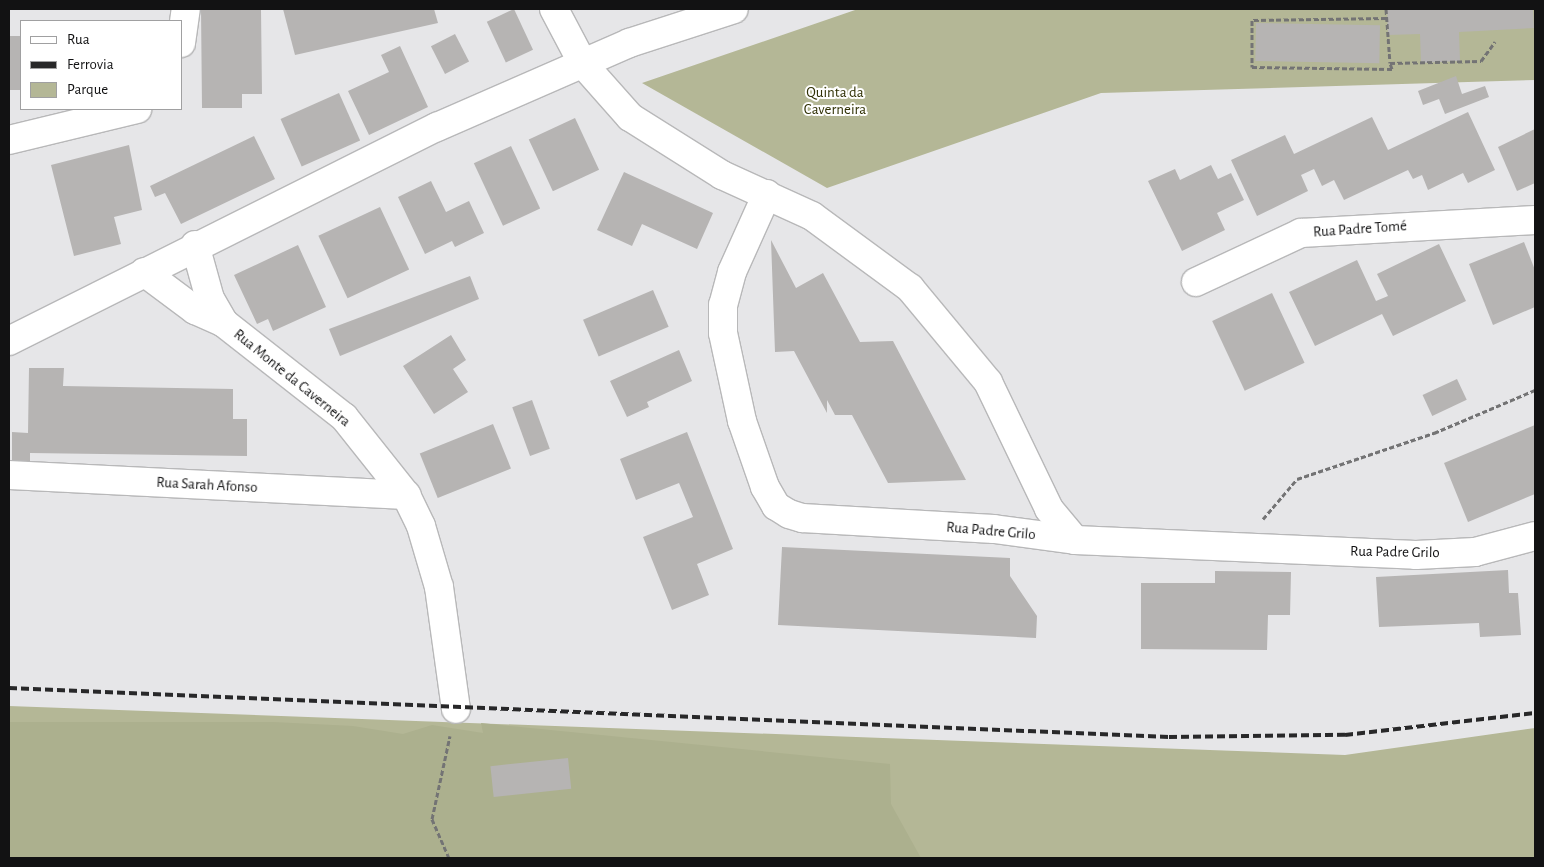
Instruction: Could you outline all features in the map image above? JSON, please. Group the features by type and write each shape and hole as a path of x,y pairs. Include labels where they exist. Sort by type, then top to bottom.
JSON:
{"street":[{"path":"182,36 186,9"},
{"path":"554,9 583,64 630,118 722,175 767,194 864,250 910,288 951,333 988,382 1049,509 1075,540"},
{"path":"9,341 194,245 437,127 629,43 734,9"},
{"path":"9,140 133,110"},
{"name":"Rua Padre Grilo","path":"767,194 732,272 723,305 723,333 742,421 776,506 802,518 994,529 1075,540 1239,545 1416,555 1475,552 1535,536"},
{"name":"Rua Padre Tomé","path":"1196,282 1301,233 1535,220"},
{"name":"Rua Monte da Caverneira","path":"194,245 210,299 224,323"},
{"name":"Rua Monte da Caverneira","path":"144,272 195,310 224,323 344,417 406,495 422,526 439,587 456,709"},
{"name":"Rua Sarah Afonso","path":"9,475 406,495"}],"path":[{"path":"1386,9 1392,69 1252,67 1252,20 1386,18"},
{"path":"1390,63 1481,61 1495,42"},
{"path":"1239,545 1297,479 1434,433 1535,390"},
{"path":"449,858 432,819 456,709"}],"green space":[{"name":"Quinta da Caverneira","path":"858,9 1535,9 1535,80 1101,93 827,188 642,83"},
{"path":"9,706 1345,755 1535,728 1535,858 9,858"},
{"path":"9,722 273,722 353,726 403,734 432,725 483,733 481,723 890,764 891,804 921,858 9,858"}],"building":[{"path":"201,9 261,9 262,94 242,94 242,108 202,108"},
{"path":"283,9 434,9 438,23 295,55"},
{"path":"514,9 533,50 506,62 487,22"},
{"path":"1387,9 1533,9 1534,28 1459,32 1460,61 1421,63 1420,34 1388,35"},
{"path":"1256,23 1380,25 1379,63 1255,61"},
{"path":"455,34 469,62 445,74 431,46"},
{"path":"9,36 20,36 20,90 9,90"},
{"path":"400,46 428,107 369,135 348,91 389,72 381,55"},
{"path":"1456,76 1462,94 1485,86 1489,97 1445,114 1439,99 1423,105 1418,91"},
{"path":"339,93 360,141 302,167 281,119"},
{"path":"1468,112 1495,170 1468,183 1463,173 1428,190 1422,175 1413,179 1408,170 1344,200 1334,180 1322,186 1314,169 1301,175 1308,191 1257,216 1231,160 1285,135 1294,154 1372,117 1388,150"},
{"path":"575,118 599,170 553,191 529,140"},
{"path":"1535,129 1535,183 1517,191 1498,147"},
{"path":"254,136 275,179 181,224 165,193 155,197 150,186"},
{"path":"129,145 142,210 114,217 121,244 74,256 51,165"},
{"path":"511,146 540,209 503,226 474,163"},
{"path":"1211,165 1218,179 1231,173 1244,200 1217,213 1225,230 1182,251 1148,181 1175,169 1180,180"},
{"path":"624,172 713,213 697,249 642,224 632,246 597,230"},
{"path":"431,181 446,212 469,201 484,233 455,247 452,241 425,254 398,197"},
{"path":"380,207 409,270 348,298 318,236"},
{"path":"771,240 796,288 823,273 860,342 893,341 966,480 888,483 852,415 835,415 827,400 827,413 794,351 775,352"},
{"path":"1524,242 1535,270 1535,307 1493,325 1469,264"},
{"path":"1439,244 1466,301 1393,336 1382,314 1315,346 1289,292 1357,260 1376,301 1388,296 1377,274"},
{"path":"298,245 326,307 273,331 268,319 257,324 234,275"},
{"path":"470,276 479,299 340,356 329,329"},
{"path":"653,290 669,327 599,357 583,320"},
{"path":"1272,293 1305,363 1245,391 1212,321"},
{"path":"451,335 466,360 453,369 468,392 434,414 403,366"},
{"path":"679,350 692,381 647,402 649,407 627,417 610,381"},
{"path":"29,368 64,368 63,386 233,389 233,419 247,419 247,456 30,453 30,461 12,461 12,432 28,433"},
{"path":"1457,379 1467,400 1432,416 1423,395"},
{"path":"532,400 550,449 530,456 512,407"},
{"path":"493,424 511,469 438,498 420,454"},
{"path":"1535,425 1535,494 1468,522 1444,463"},
{"path":"687,432 733,549 697,564 709,595 672,610 643,537 693,517 679,483 636,500 620,459"},
{"path":"782,547 1010,558 1010,576 1037,616 1036,638 778,625"},
{"path":"1508,570 1509,593 1518,593 1521,635 1480,637 1479,623 1379,627 1376,577"},
{"path":"1215,571 1291,572 1290,615 1268,615 1267,650 1141,649 1141,583 1215,583"},
{"path":"568,758 571,789 494,797 490,766"}],"railway":[{"path":"9,688 1169,737 1345,735 1535,713"}]}
